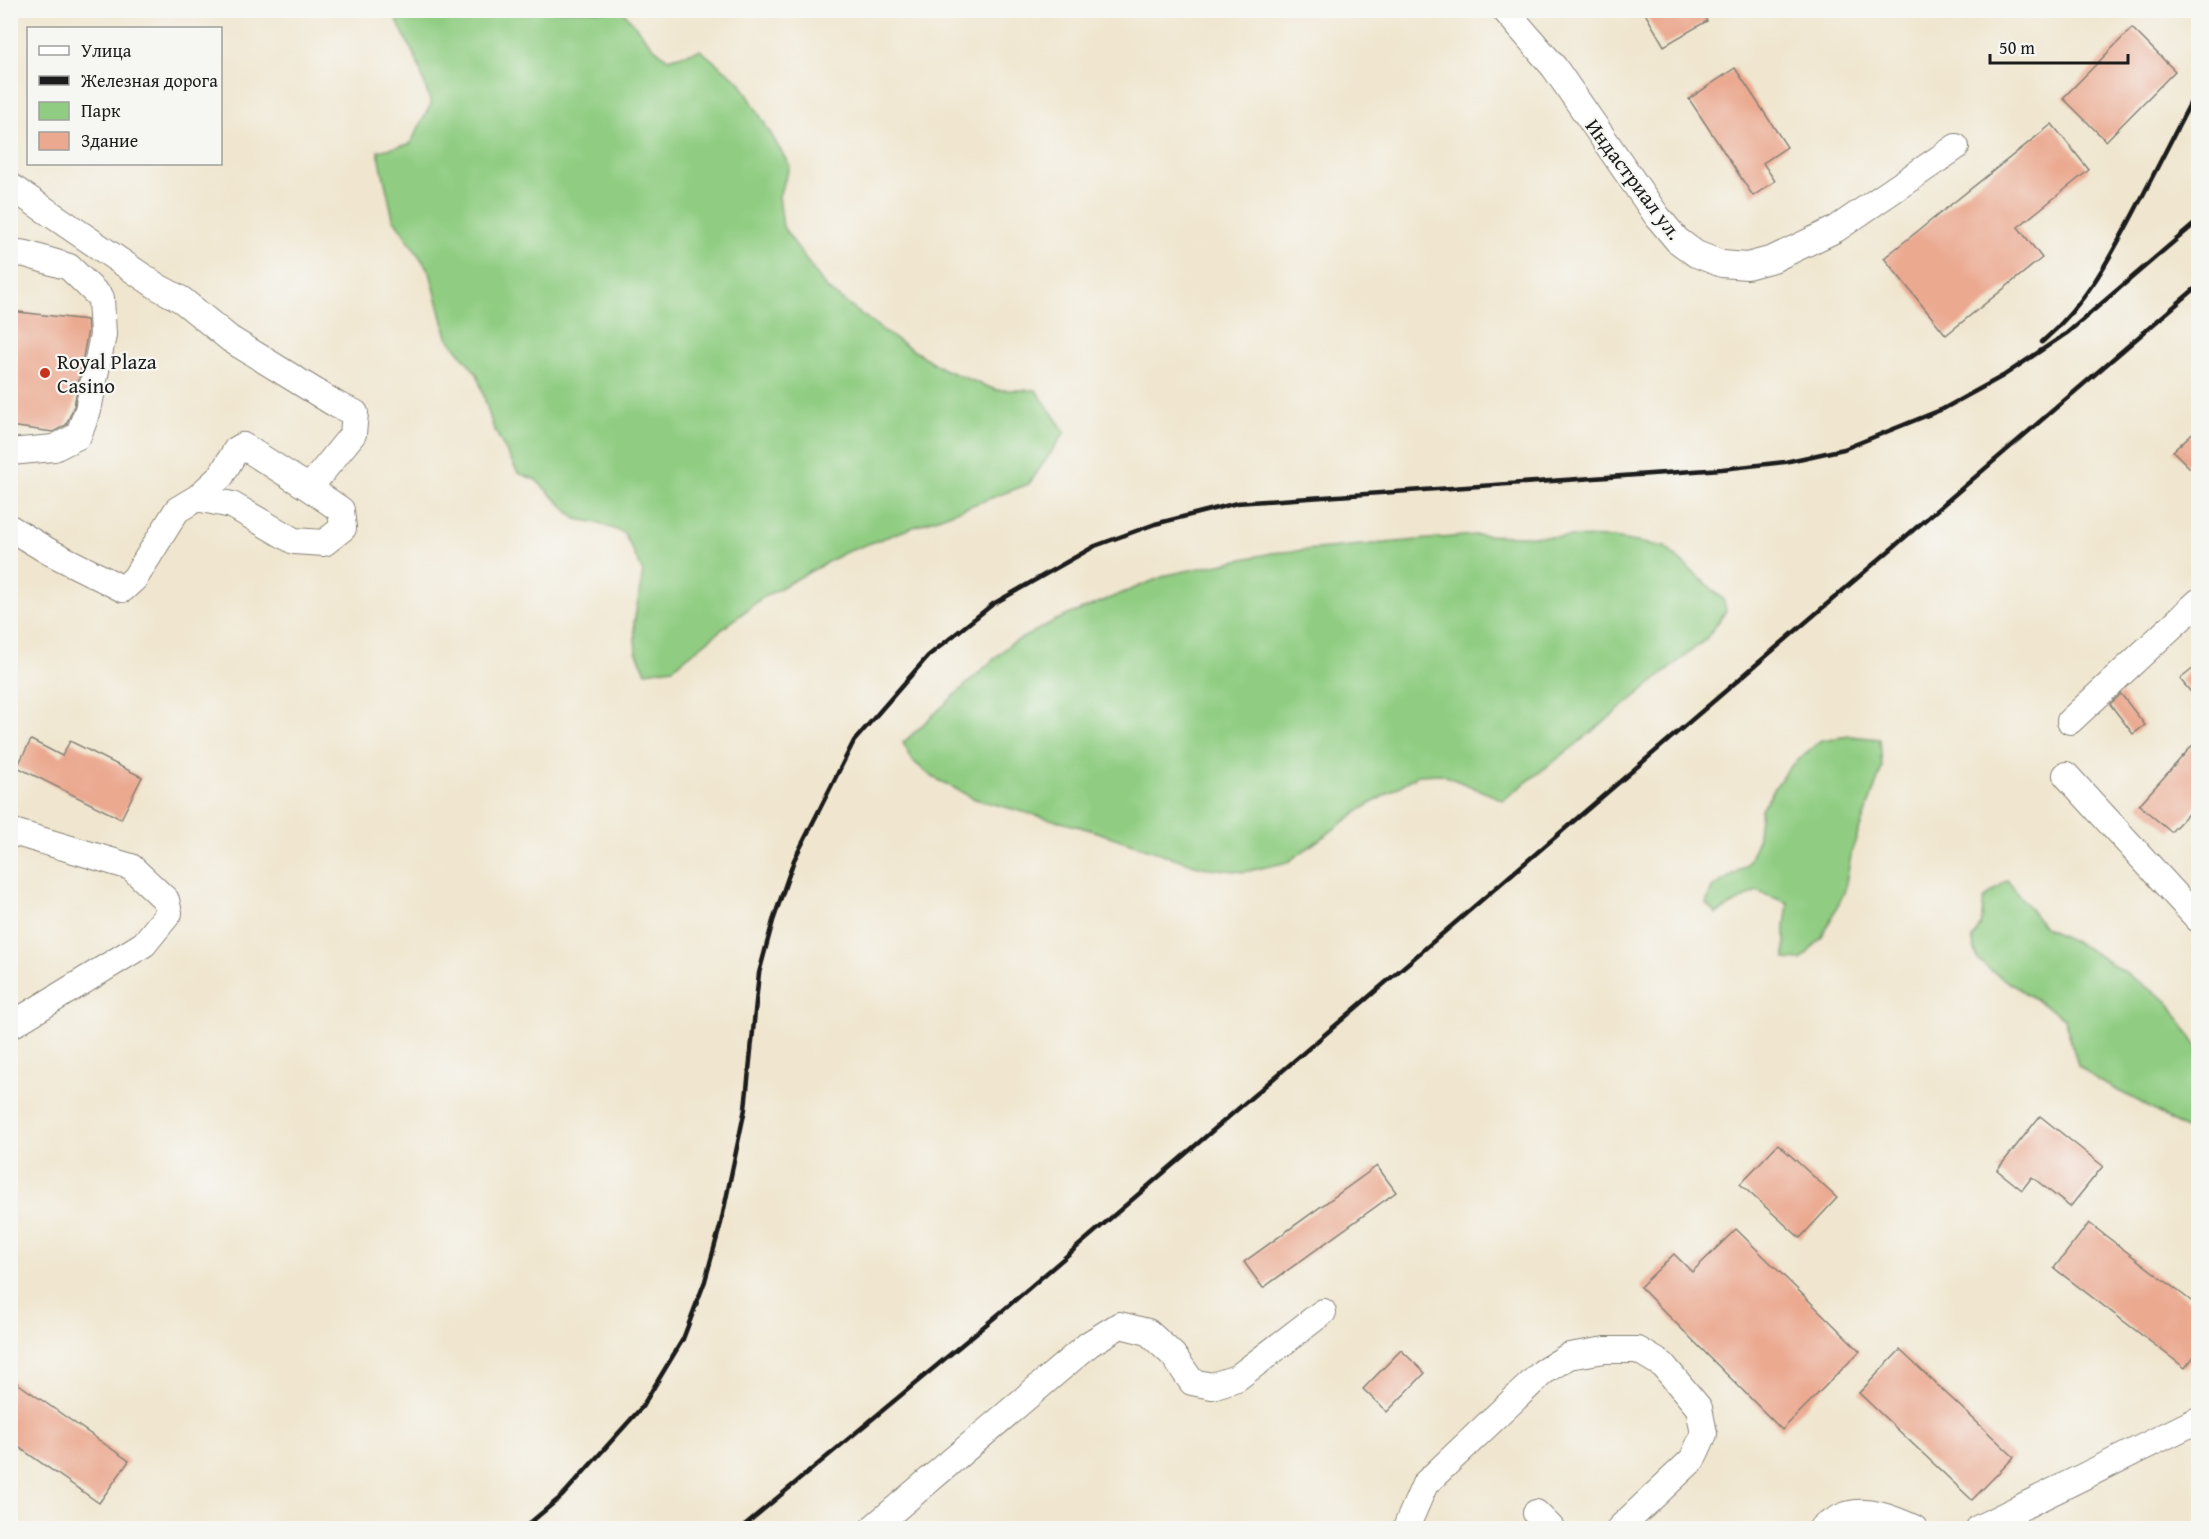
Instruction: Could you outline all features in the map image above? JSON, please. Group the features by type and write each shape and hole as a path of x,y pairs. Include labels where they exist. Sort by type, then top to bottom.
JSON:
{"street":[{"name":"Индастриал ул.","path":"1505,10 1554,67 1656,216 1677,240 1696,254 1722,264 1747,266 1773,259 1836,229 1956,147"},
{"path":"10,186 158,287 182,300 230,339 337,405 355,413 352,434 309,488"},
{"path":"10,252 26,254 69,267 101,298 103,335 88,410 78,436 54,448 10,452"},
{"path":"10,528 48,551 123,589 135,578 177,510 197,498 221,476 236,450 243,446 341,510 343,528 324,543 294,541 232,505 197,498"},
{"path":"2070,721 2199,602"},
{"path":"2066,775 2199,919"},
{"path":"10,831 131,867 166,900 170,913 144,944 10,1026"},
{"path":"873,1528 1089,1344 1120,1325 1148,1332 1173,1355 1192,1382 1212,1386 1237,1378 1323,1312"},
{"path":"1406,1528 1425,1484 1544,1372 1569,1356 1605,1350 1638,1350 1663,1365 1699,1408 1704,1434 1692,1460 1620,1528"},
{"path":"1979,1528 2199,1420"},
{"path":"1822,1528 1844,1516 1857,1514 1886,1516 1914,1528"}],"green space":[{"path":"392,11 623,11 652,46 668,59 700,50 740,82 790,166 779,196 783,227 826,288 892,337 943,369 996,390 1036,390 1065,432 1029,484 844,553 762,598 673,668 646,672 636,651 634,623 643,572 624,533 598,523 576,519 536,480 518,473 493,427 477,374 447,337 430,272 393,218 378,151 410,144 431,104 417,61"},
{"path":"1475,535 1613,538 1665,547 1723,599 1726,611 1706,639 1573,747 1503,800 1441,774 1418,775 1362,809 1288,862 1244,872 1201,867 1091,830 975,799 931,776 913,761 903,743 1009,645 1056,620 1167,575 1272,553"},
{"path":"1850,736 1880,739 1882,768 1852,850 1844,893 1822,937 1801,960 1785,959 1788,903 1756,891 1716,914 1706,904 1712,888 1747,865 1757,842 1761,809 1786,771 1821,740"},
{"path":"2007,880 2045,928 2087,948 2168,1001 2198,1049 2198,1137 2140,1102 2099,1081 2078,1065 2064,1018 1994,973 1978,960 1972,939 1981,924 1984,899"}],"building":[{"path":"1643,10 1701,10 1707,21 1664,46"},
{"path":"2132,28 2175,71 2106,141 2063,98"},
{"path":"1735,68 1787,147 1763,163 1775,181 1753,196 1689,99"},
{"path":"2052,124 2089,170 2018,227 2042,258 1946,335 1884,258"},
{"name":"Royal Plaza Casino","path":"10,311 87,320 88,330 74,406 66,425 53,432 10,426"},
{"path":"2199,427 2199,477 2173,451"},
{"path":"2199,664 2199,702 2180,679"},
{"path":"2121,694 2145,725 2133,734 2110,704"},
{"path":"2199,738 2199,802 2171,832 2139,805"},
{"path":"31,740 62,756 70,741 142,777 121,819 17,767"},
{"path":"2040,1116 2103,1166 2070,1207 2032,1177 2022,1190 1997,1170"},
{"path":"1778,1144 1837,1198 1800,1238 1740,1184"},
{"path":"1377,1166 1396,1192 1263,1288 1244,1262"},
{"path":"2089,1223 2199,1307 2199,1350 2185,1368 2054,1268"},
{"path":"1736,1229 1860,1351 1782,1430 1640,1287 1674,1254 1692,1272"},
{"path":"1401,1350 1425,1373 1387,1412 1363,1389"},
{"path":"1900,1350 2014,1457 1972,1500 1859,1393"},
{"path":"10,1378 129,1461 99,1503 10,1441"}],"railway":[{"path":"2042,342 2073,310 2098,276 2198,88"},
{"path":"524,1528 562,1496 642,1407 683,1339 705,1281 721,1223 745,1109 759,973 773,921 794,860 854,741 928,656 993,604 1095,546 1155,524 1237,503 1722,469 1785,462 1844,449 1943,409 2003,376 2067,333 2198,221"},
{"path":"741,1528 1000,1313 2198,286"}],"place":[{"name":"Royal Plaza Casino","path":"45,373"}]}
